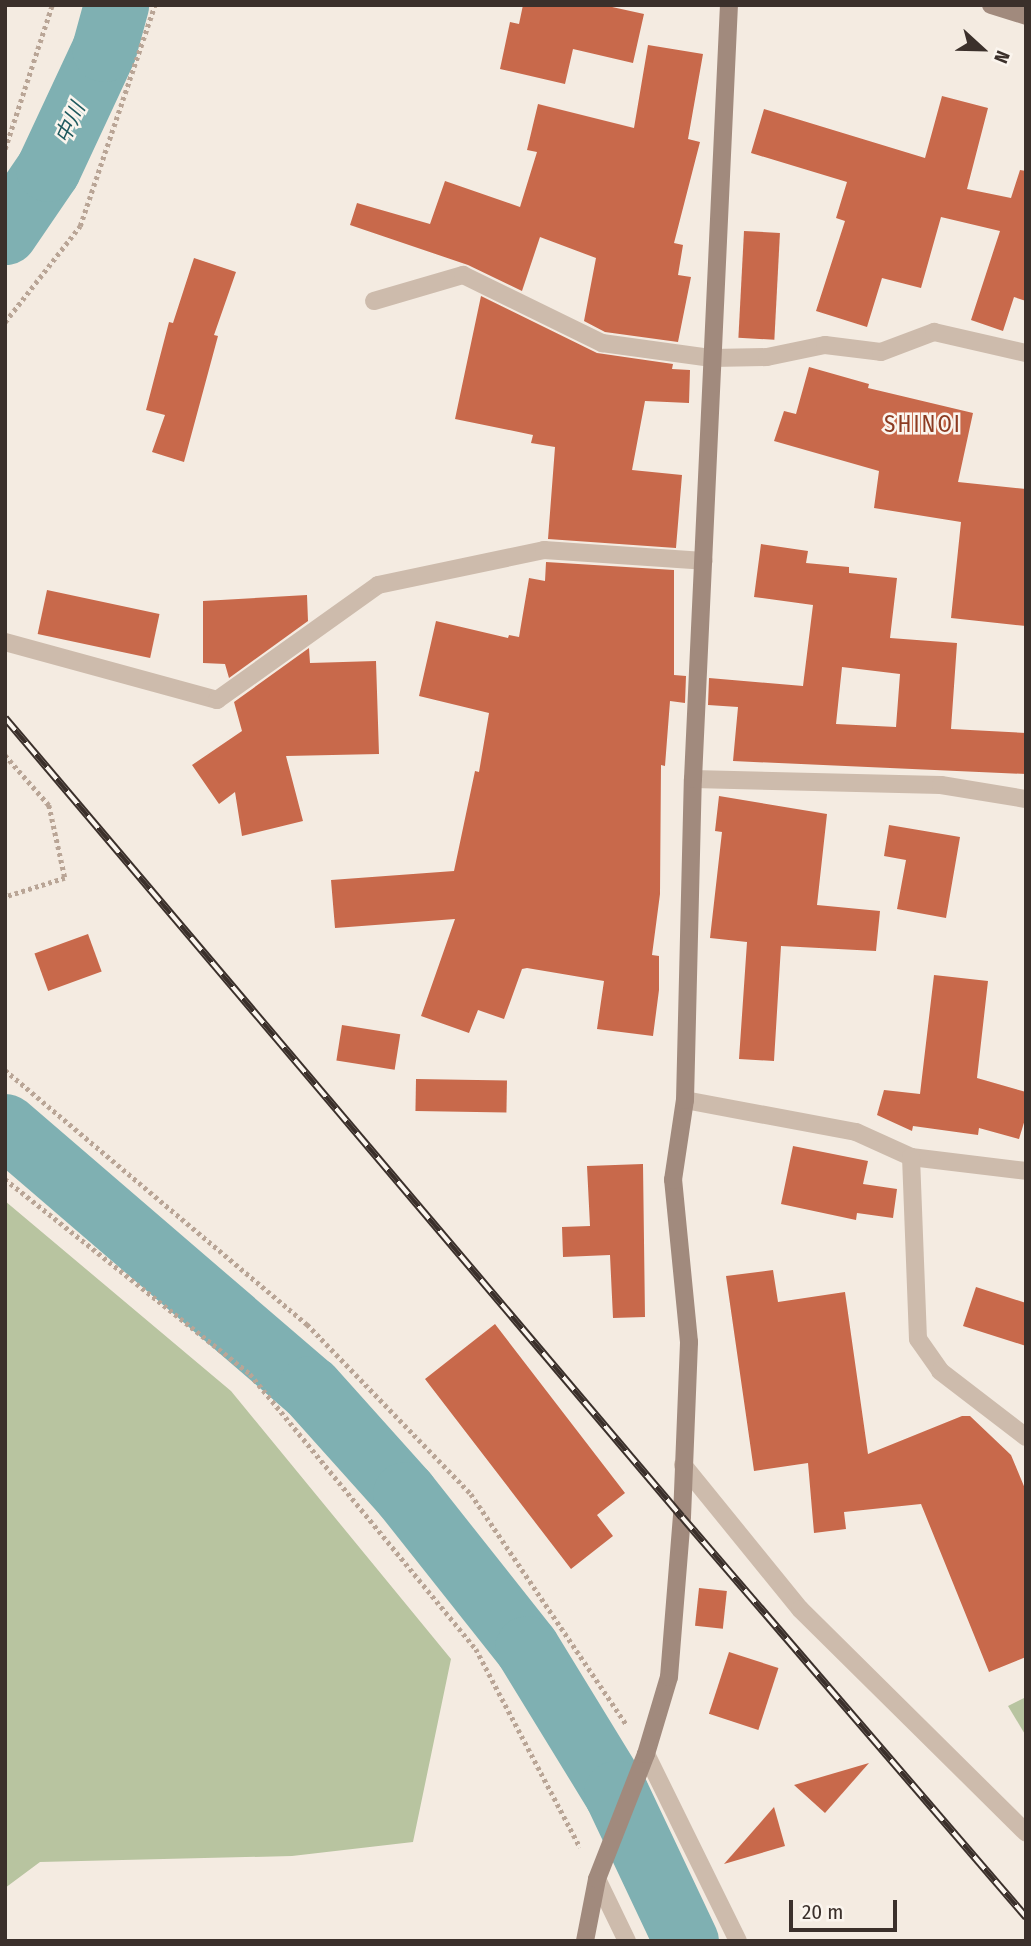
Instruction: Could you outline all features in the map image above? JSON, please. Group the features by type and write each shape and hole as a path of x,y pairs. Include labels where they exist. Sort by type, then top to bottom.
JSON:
{"street":[{"path":"585,1941 597,1879 646,1754 669,1677 689,1342 673,1180 685,1100 692,779 729,5"},
{"path":"991,5 1026,16"},
{"path":"374,301 463,275 602,343 712,358 767,357 825,345 881,352 934,332 1026,353"},
{"path":"5,642 217,700 378,585 544,550 704,561"},
{"path":"692,779 941,785 1026,800"},
{"path":"685,1100 856,1132 911,1157 1026,1171"},
{"path":"911,1157 918,1339 940,1371 1026,1437"},
{"path":"683,1465 800,1609 1026,1833"},
{"path":"646,1754 738,1941"},
{"path":"597,1879 627,1941"}],"path":[{"path":"5,149 52,5"},
{"path":"5,323 80,226 155,5"},
{"path":"5,755 49,805 65,878 5,897"},
{"path":"5,1070 307,1324 471,1494 646,1754"},
{"path":"5,1179 250,1374 476,1649 597,1879"}],"green space":[{"path":"5,1201 231,1391 451,1659 413,1842 292,1856 40,1862 5,1888"},
{"path":"1026,1697 1026,1736 1008,1706"}],"building":[{"path":"523,5 603,5 644,14 633,63 573,49 565,84 500,69 510,22 519,24"},
{"path":"648,45 703,54 688,139 700,142 674,243 683,245 678,275 691,277 678,342 605,332 584,321 596,258 540,237 522,291 468,265 350,225 357,203 430,224 445,181 520,207 537,152 527,150 538,104 634,128"},
{"path":"942,96 988,108 967,189 1011,198 1020,170 1026,171 1026,301 1014,297 1003,331 971,320 1000,231 941,217 921,288 882,278 867,327 816,311 845,221 836,218 847,182 751,153 764,109 925,158"},
{"path":"744,231 780,233 774,340 738,338"},
{"path":"194,258 236,272 214,335 218,336 184,462 152,452 165,415 146,410 169,322 173,323"},
{"path":"481,296 597,353 673,364 672,369 690,370 689,403 645,401 632,470 682,475 676,548 548,539 555,447 531,443 533,435 455,419"},
{"path":"809,367 869,384 868,388 973,413 958,482 1026,489 1026,626 951,618 961,522 874,508 879,471 774,441 784,411 796,414"},
{"path":"761,544 808,551 806,563 849,567 849,573 897,578 890,638 957,643 951,729 1026,733 1026,774 733,761 738,707 708,705 709,678 803,686 813,605 754,597","holes":["842,667 900,674 896,727 836,724"]},
{"path":"546,562 674,570 674,675 686,676 685,703 670,701 665,766 661,765 660,894 652,955 659,956 659,990 653,1036 597,1029 604,981 527,968 522,969 504,1019 478,1010 469,1033 421,1016 455,919 335,928 331,880 454,871 475,771 479,772 489,713 419,696 436,621 508,638 509,635 519,637 529,578 545,581"},
{"path":"47,590 159,614 150,658 38,634"},
{"path":"307,595 308,621 229,678 225,664 203,663 203,601"},
{"path":"309,648 310,663 376,661 379,754 286,756 303,821 242,836 235,792 219,804 192,765 242,731 234,702"},
{"path":"719,796 827,814 817,905 880,911 876,951 781,946 774,1061 739,1059 747,942 710,938 722,832 715,831"},
{"path":"889,825 960,837 946,918 897,909 906,860 884,856"},
{"path":"88,934 102,972 48,991 34,953"},
{"path":"934,975 988,981 977,1078 1026,1092 1026,1116 1019,1139 979,1128 978,1135 913,1126 912,1131 877,1115 884,1090 920,1094"},
{"path":"342,1025 400,1034 395,1070 336,1061"},
{"path":"416,1079 507,1081 506,1113 415,1111"},
{"path":"793,1146 868,1161 863,1184 897,1189 893,1218 857,1213 856,1220 781,1204"},
{"path":"643,1164 645,1317 613,1318 610,1255 563,1257 562,1227 590,1226 587,1166"},
{"path":"773,1270 778,1302 845,1292 868,1454 962,1416 970,1416 1011,1455 1026,1491 1026,1657 989,1672 921,1504 844,1512 846,1529 814,1533 808,1463 754,1471 726,1276"},
{"path":"976,1287 1026,1303 1026,1346 963,1326"},
{"path":"495,1324 625,1493 597,1515 613,1536 571,1569 425,1379"},
{"path":"699,1588 727,1591 723,1629 695,1626"},
{"path":"729,1652 778,1668 758,1730 709,1714"},
{"path":"869,1763 825,1813 794,1785"},
{"path":"774,1807 785,1846 724,1864"}],"waterway":[{"name":"中川","path":"5,232 48,169 104,49 116,5"},
{"path":"5,1126 310,1388 405,1494 527,1648 616,1793 686,1941"}],"railway":[{"path":"5,718 682,1517 1026,1917"}],"district":[{"name":"SHINOI","path":"923,424"}]}
